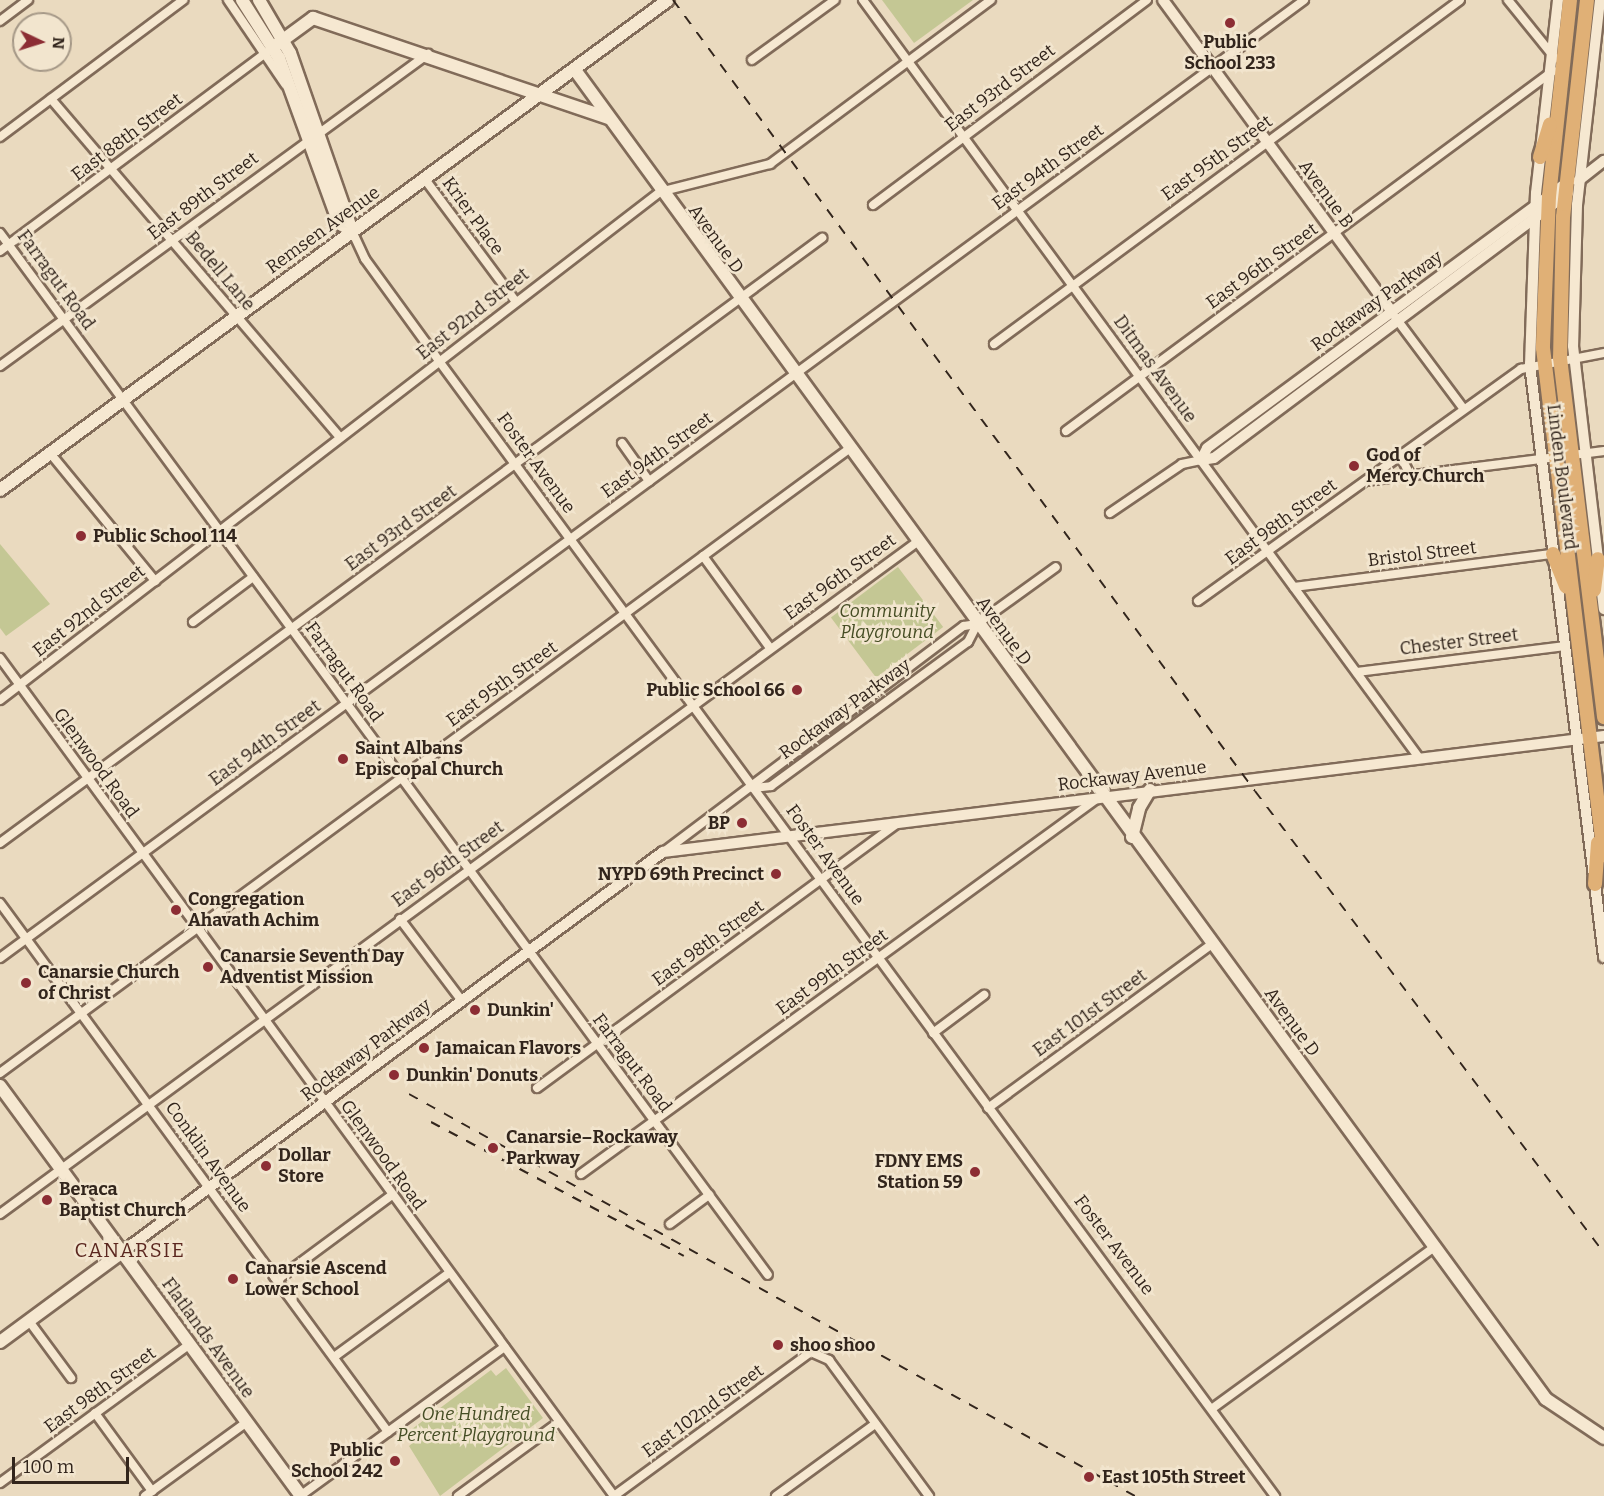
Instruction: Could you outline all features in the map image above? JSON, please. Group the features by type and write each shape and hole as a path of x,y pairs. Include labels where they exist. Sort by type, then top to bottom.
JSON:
{"highway":[{"name":"Linden Boulevard","path":"1570,0 1558,60 1559,100 1544,204 1544,362 1549,458 1573,604 1583,739 1604,855"},
{"name":"Linden Boulevard","path":"1587,0 1571,184 1567,358 1598,611 1604,717"},
{"path":"1540,157 1559,100"},
{"path":"1553,554 1573,604"},
{"path":"1598,559 1598,611"},
{"path":"1595,884 1600,824"}],"main road":[{"name":"Foster Avenue","path":"242,0 290,90 339,223 352,231"},
{"name":"Foster Avenue","path":"259,0 282,40 319,132 352,231"},
{"name":"Remsen Avenue","path":"0,490 668,0"},
{"path":"268,51 313,18 544,93 609,118"},
{"name":"Avenue D","path":"575,70 738,300 1546,1399 1604,1438"},
{"path":"1132,837 1138,808 1150,790"},
{"name":"Flatlands Avenue","path":"0,1086 301,1496"},
{"name":"Rockaway Parkway","path":"0,1342 122,1252"}],"street":[{"path":"0,21 28,0"},
{"path":"0,137 183,0"},
{"path":"228,0 268,51"},
{"path":"752,60 835,0"},
{"name":"Ditmas Avenue","path":"863,0 1420,759"},
{"name":"East 92nd Street","path":"0,700 660,192 770,164 991,0"},
{"name":"East 93rd Street","path":"873,205 962,136 1147,0"},
{"name":"Avenue B","path":"1163,0 1463,408"},
{"name":"East 94th Street","path":"0,958 1304,0"},
{"name":"East 95th Street","path":"994,344 1460,0"},
{"path":"1508,0 1558,60 1582,49"},
{"name":"Linden Boulevard","path":"1544,204 1540,157 1550,73 1558,60 1558,0"},
{"name":"Linden Boulevard","path":"1567,358 1571,184 1599,39 1600,0"},
{"name":"East 88th Street","path":"0,251 268,51"},
{"name":"East 89th Street","path":"0,366 308,139 428,54"},
{"name":"East 96th Street","path":"1066,431 1550,73"},
{"name":"Bedell Lane","path":"51,99 340,437"},
{"name":"Rockaway Parkway","path":"1395,317 1604,161"},
{"name":"Krier Place","path":"424,178 516,302"},
{"name":"Rockaway Parkway","path":"1110,513 1182,464 1201,460 1207,448 1534,221 1544,204"},
{"name":"Linden Boulevard","path":"1534,221 1530,365 1549,458 1553,554 1565,646 1583,739 1595,884 1604,957"},
{"name":"Foster Avenue","path":"352,231 364,259 988,1108 1213,1408 1275,1496"},
{"name":"Farragut Road","path":"0,233 768,1275"},
{"name":"East 93rd Street","path":"0,843 822,238"},
{"path":"1530,365 1604,353"},
{"name":"East 98th Street","path":"1198,602 1463,408 1530,365"},
{"path":"622,443 649,481"},
{"name":"East 95th Street","path":"0,1073 849,449"},
{"path":"1366,481 1604,451"},
{"path":"50,453 156,581"},
{"name":"Linden Boulevard","path":"1578,454 1598,559"},
{"path":"1400,455 1410,476"},
{"name":"East 96th Street","path":"0,1214 917,542"},
{"name":"Bristol Street","path":"1294,587 1553,554"},
{"path":"703,556 770,648"},
{"name":"Rockaway Parkway","path":"122,1252 753,788 760,776 964,626 977,624 1056,567"},
{"path":"193,622 253,577"},
{"name":"Rockaway Parkway","path":"753,788 771,786 959,649 973,637 977,624"},
{"name":"Chester Street","path":"1357,672 1565,646"},
{"name":"Glenwood Road","path":"0,658 86,780 614,1496"},
{"name":"Rockaway Avenue","path":"663,852 1101,796 1604,736"},
{"name":"East 99th Street","path":"581,1174 655,1123 1101,796"},
{"name":"East 98th Street","path":"537,1088 896,823"},
{"name":"Conklin Avenue","path":"0,903 388,1432"},
{"path":"400,919 462,1001"},
{"name":"East 101st Street","path":"988,1108 1212,944"},
{"path":"933,1033 984,995"},
{"path":"670,1224 709,1195"},
{"path":"277,1280 392,1196"},
{"path":"1213,1408 1435,1247"},
{"path":"334,1357 449,1273"},
{"path":"29,1321 71,1378"},
{"name":"East 98th Street","path":"0,1483 190,1344"},
{"path":"301,1496 504,1347"},
{"name":"East 102nd Street","path":"614,1496 811,1352 829,1360 875,1424"},
{"path":"95,1413 149,1493 247,1422"},
{"path":"458,1496 559,1422"},
{"path":"777,1496 875,1424 929,1496"}],"green space":[{"path":"882,0 973,0 914,43"},
{"path":"0,544 50,604 6,636 0,628"},
{"name":"Community Playground","path":"898,567 943,627 876,677 831,618"},
{"name":"One Hundred Percent Playground","path":"506,1368 543,1418 440,1496 409,1446 415,1441 408,1432 491,1370 496,1376"}],"railway":[{"path":"673,0 1255,791 1604,1253"},
{"path":"409,1094 1135,1496"},
{"path":"431,1122 684,1256"}],"place":[{"name":"Public School 233","path":"1230,23"},
{"name":"God of Mercy Church","path":"1354,466"},
{"name":"Public School 114","path":"81,536"},
{"name":"Public School 66","path":"797,690"},
{"name":"Saint Albans Episcopal Church","path":"343,759"},
{"name":"BP","path":"742,823"},
{"name":"NYPD 69th Precinct","path":"776,874"},
{"name":"Congregation Ahavath Achim","path":"176,910"},
{"name":"Canarsie Seventh Day Adventist Mission","path":"208,967"},
{"name":"Canarsie Church of Christ","path":"26,983"},
{"name":"Dunkin'","path":"475,1010"},
{"name":"Jamaican Flavors","path":"424,1048"},
{"name":"Dunkin' Donuts","path":"394,1075"},
{"name":"Canarsie–Rockaway Parkway","path":"493,1148"},
{"name":"Dollar Store","path":"266,1166"},
{"name":"FDNY EMS Station 59","path":"975,1172"},
{"name":"Beraca Baptist Church","path":"47,1200"},
{"name":"Canarsie Ascend Lower School","path":"233,1279"},
{"name":"shoo shoo","path":"778,1345"},
{"name":"Public School 242","path":"395,1461"},
{"name":"East 105th Street","path":"1089,1477"}],"district":[{"name":"CANARSIE","path":"130,1250"}]}
